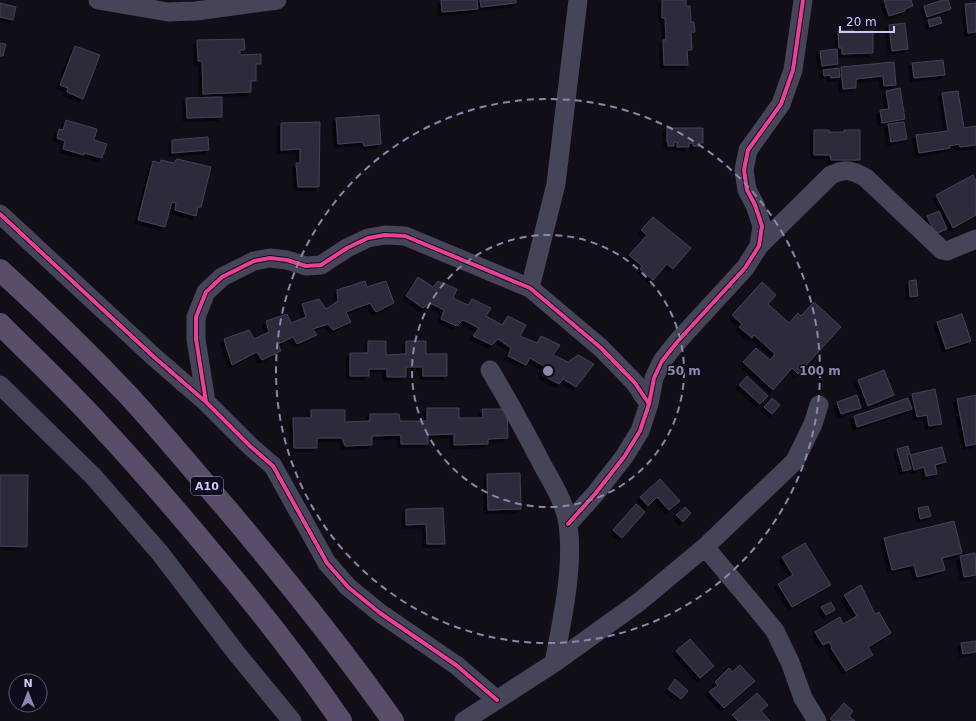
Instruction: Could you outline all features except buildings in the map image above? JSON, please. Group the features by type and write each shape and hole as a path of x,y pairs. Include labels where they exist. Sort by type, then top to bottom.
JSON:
{"main road":[{"name":"A10","path":"0,270 77,343 128,396 175,449 273,564 374,694 393,721"},
{"path":"0,324 97,422 184,519 294,654 341,721"}],"street":[{"path":"98,0 168,12 196,11 277,0"},
{"path":"530,288 556,184 578,0"},
{"path":"759,246 762,226 755,205 747,190 744,170 748,150 781,104 793,70 803,0"},
{"path":"568,524 595,494 624,457 640,431 649,404 654,378 662,362 678,341 745,268 759,246 831,175 842,170 854,171 866,178 942,250 947,252 976,239"},
{"path":"0,214 154,357 206,402 250,446 273,466 327,563 348,587 380,613 456,665 497,700"},
{"path":"206,402 196,339 196,317 206,292 222,277 254,261 270,258 288,260 306,266 321,265 347,248 368,238 385,235 405,236 530,288 601,348 635,383 649,404"},
{"path":"490,370 519,419 561,500 568,524 569,552 567,589 554,663"},
{"path":"0,385 93,476 150,542 236,654 292,721"},
{"path":"464,721 554,663 639,602 705,548 795,461 813,424 819,405"},
{"path":"705,548 775,631 790,662 803,698 817,721"}],"cycle path":[{"path":"568,524 595,494 624,457 640,431 649,404 654,378 662,361 678,341 745,268 759,246 762,226 755,205 747,190 744,170 748,150 781,104 793,70 803,0"},
{"path":"0,214 154,357 206,402 250,446 273,466 327,563 348,587 380,613 456,665 497,700"},
{"path":"206,402 196,339 196,317 206,292 222,277 254,261 270,258 287,260 306,266 321,265 347,248 368,238 385,235 405,236 530,288 601,348 635,383 649,404"}]}
